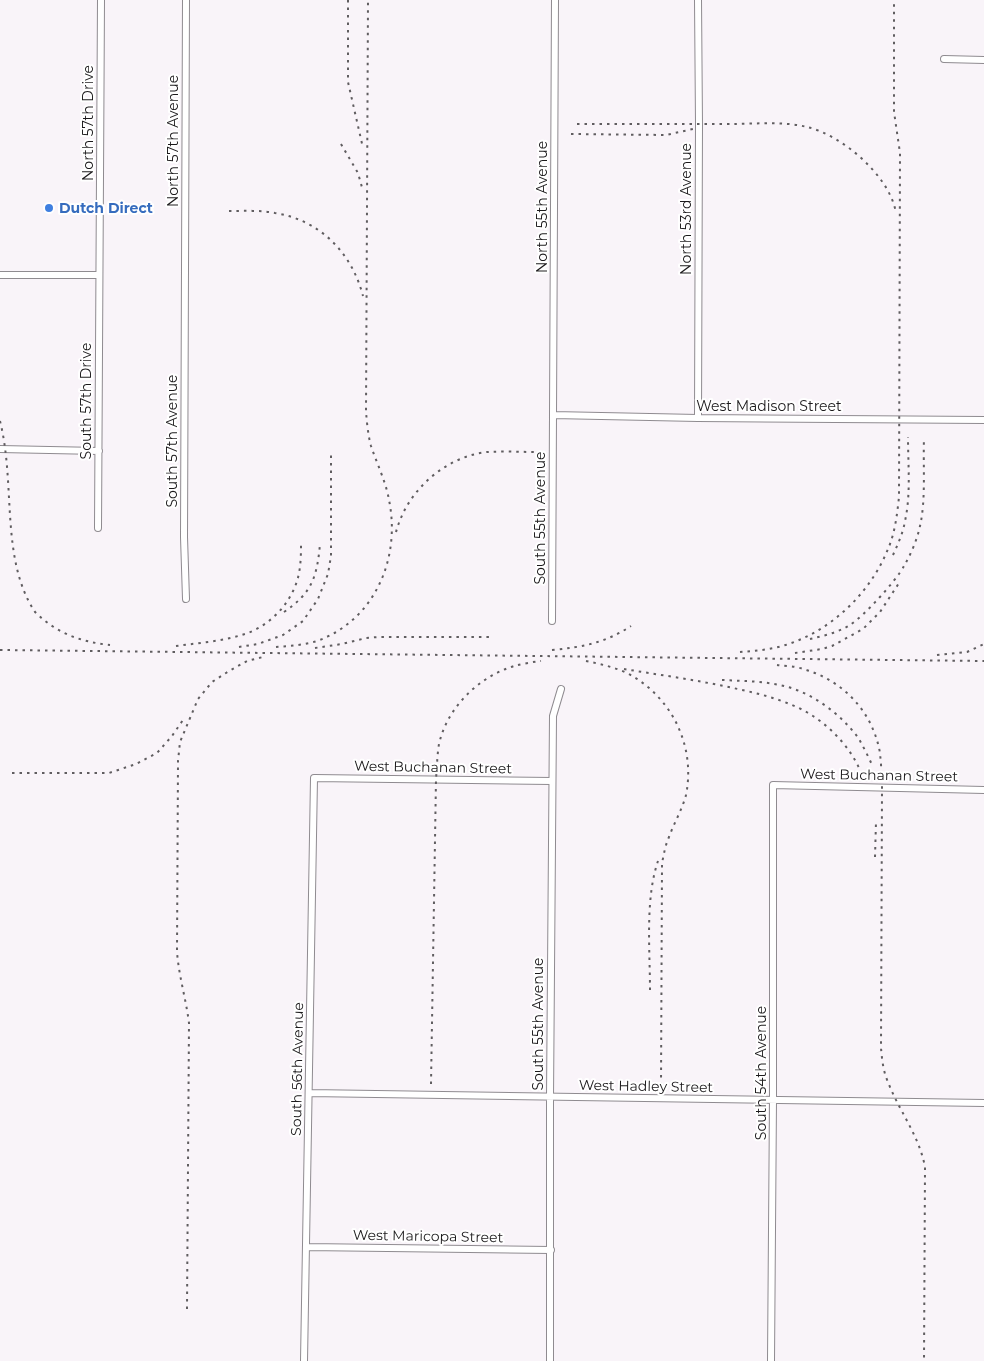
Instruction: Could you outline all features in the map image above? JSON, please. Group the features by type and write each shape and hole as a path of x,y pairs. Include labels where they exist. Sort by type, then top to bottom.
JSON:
{"street":[{"name":"North 57th Drive","path":"99,275 101,0"},
{"name":"North 57th Avenue","path":"185,283 186,0"},
{"name":"North 55th Avenue","path":"554,415 555,0"},
{"name":"North 53rd Avenue","path":"698,0 698,418"},
{"path":"944,60 984,60"},
{"path":"0,275 99,275"},
{"name":"South 57th Drive","path":"98,528 99,275"},
{"name":"South 57th Avenue","path":"185,283 184,537 186,599"},
{"name":"West Madison Street","path":"554,415 984,420"},
{"name":"South 55th Avenue","path":"552,621 554,415"},
{"path":"0,449 99,451"},
{"name":"South 55th Avenue","path":"550,1361 553,716 561,689"},
{"name":"West Buchanan Street","path":"314,778 552,781"},
{"name":"South 56th Avenue","path":"304,1361 314,778"},
{"name":"West Buchanan Street","path":"773,785 984,790"},
{"name":"South 54th Avenue","path":"771,1361 773,785"},
{"name":"West Hadley Street","path":"309,1093 984,1103"},
{"name":"West Maricopa Street","path":"306,1247 551,1250"}],"railway":[{"path":"348,0 348,82 363,148"},
{"path":"276,647 317,641 337,631 354,618 368,602 379,584 387,565 391,544 392,522 388,493 371,446 366,412 368,0"},
{"path":"740,652 782,646 816,632 831,621 859,596 870,581 880,566 894,530 899,497 900,153 894,112 894,0"},
{"path":"577,124 769,123 807,127 821,131 835,139 862,159 884,185 892,199 896,213"},
{"path":"571,134 666,135 693,129"},
{"path":"341,144 358,173 363,191"},
{"path":"229,211 275,213 291,217 320,231 332,241 351,266 363,296"},
{"path":"0,421 5,445 13,545 17,569 24,591 35,612 51,626 79,639 110,645"},
{"path":"893,555 902,534 907,511 909,490 908,437"},
{"path":"810,639 830,634 850,625 887,589 904,566 919,531 922,516 924,438"},
{"path":"396,532 401,517 418,490 429,478 456,461 471,455 487,452 537,452"},
{"path":"239,647 258,644 283,635 303,621 318,599 328,574 331,556 331,454"},
{"path":"176,646 220,640 245,634 273,618 287,602 296,583 300,565 301,542"},
{"path":"284,612 307,591 315,575 320,544"},
{"path":"795,653 832,646 863,629 880,612 899,583"},
{"path":"552,650 603,640 631,626"},
{"path":"315,648 378,637 493,637"},
{"path":"937,655 967,652 984,644"},
{"path":"0,650 984,661"},
{"path":"187,1309 189,1023 177,952 178,761 180,742 198,699 212,682 247,661 263,657"},
{"path":"431,1084 436,779 439,744 449,718 457,706 477,686 501,671 514,666 541,661"},
{"path":"586,661 612,667 627,673 643,683 656,695 668,709 677,724 687,758 686,795 668,840 662,863 661,1087"},
{"path":"777,665 797,667 818,674 843,690 854,700 871,724 880,753 882,775 881,1048 886,1078 914,1134 925,1167 924,1361"},
{"path":"624,669 742,690 795,706 812,715 829,728 850,752 860,770"},
{"path":"722,680 776,684 806,694 826,706 852,730 859,739 873,767"},
{"path":"12,773 109,773 136,764 157,753 185,717"},
{"path":"875,857 876,822"},
{"path":"650,990 650,908 651,892 658,861"}],"place":[{"name":"Dutch Direct","path":"49,208"}]}
